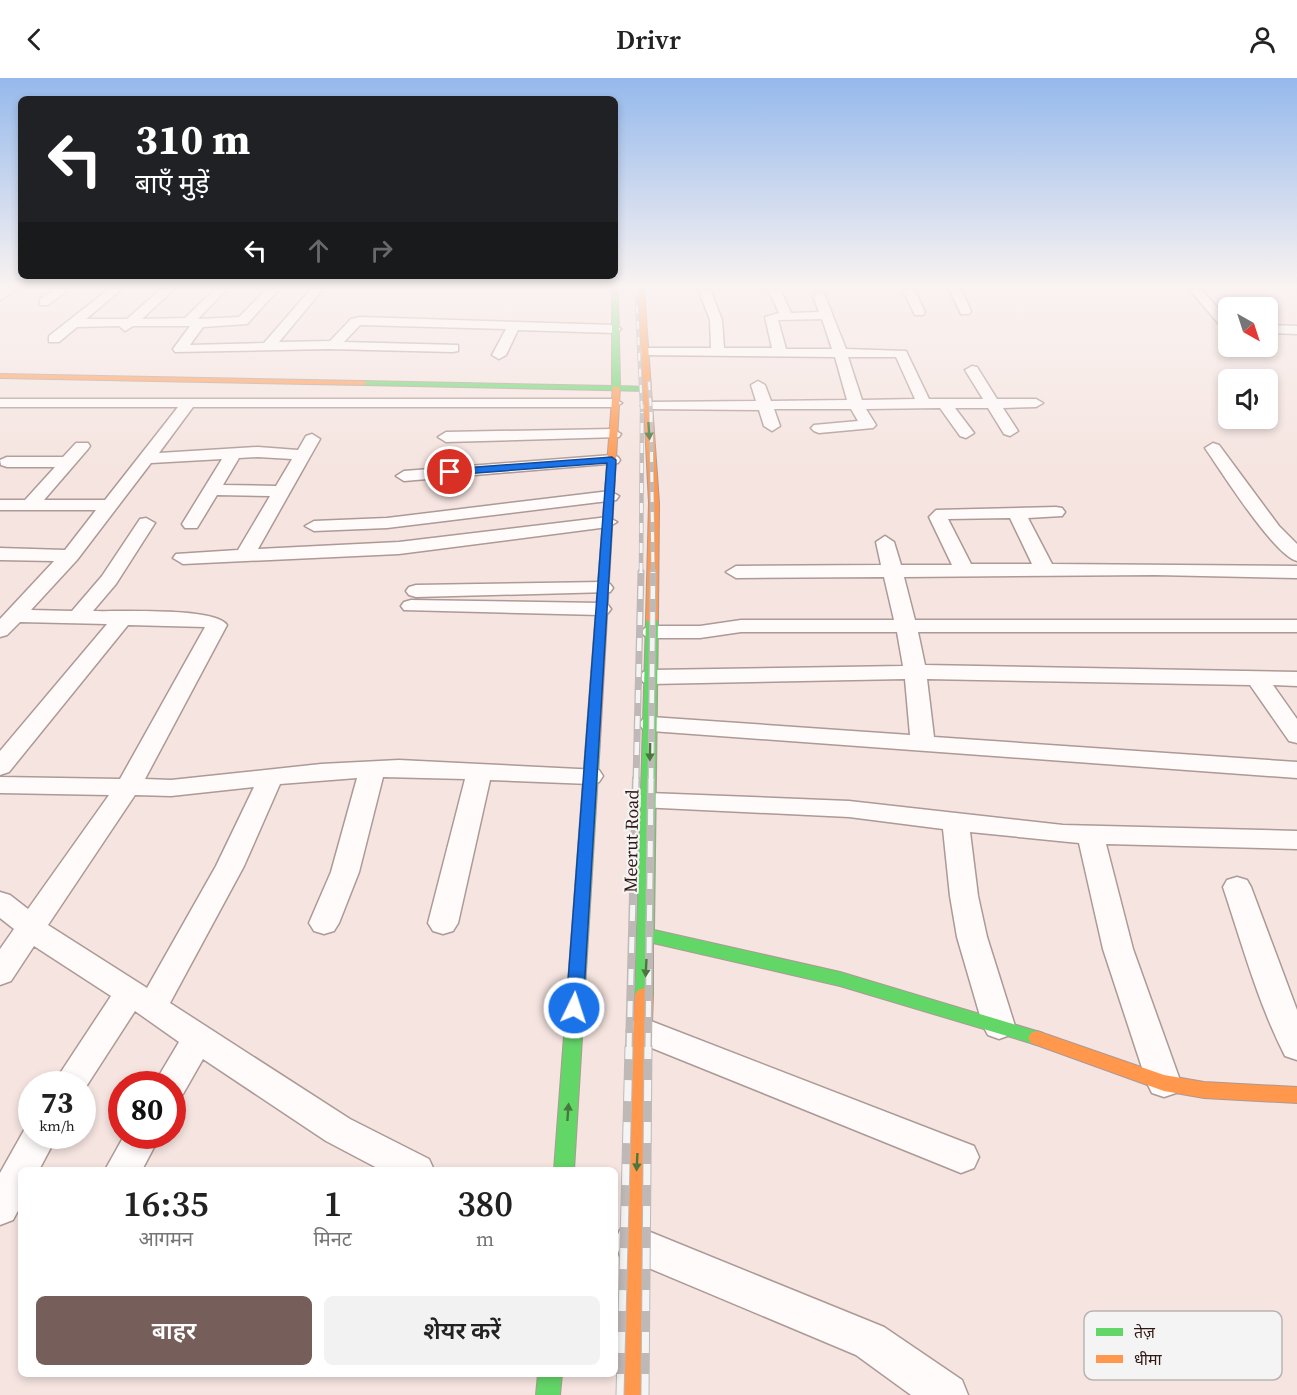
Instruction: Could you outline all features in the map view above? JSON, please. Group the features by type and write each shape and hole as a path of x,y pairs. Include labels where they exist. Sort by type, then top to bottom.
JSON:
{"main road":[{"path":"564,1167 610,496 616,396 615,350"},
{"name":"Meerut Road","path":"632,1395 633,1243 647,935 654,503 644,352"},
{"path":"0,376 482,387 616,396 645,389"},
{"path":"475,403 482,387"},
{"path":"647,935 830,976 999,1026 1164,1083 1204,1090 1297,1095"},
{"path":"548,1395 550,1377"}],"street":[{"path":"499,355 501,350"},
{"path":"644,352 901,354 924,404"},
{"path":"819,428 868,427 856,405 840,352"},
{"path":"972,370 1010,431"},
{"path":"758,385 772,426"},
{"path":"0,403 475,403 616,396"},
{"path":"7,624 70,556 189,403"},
{"path":"648,406 1036,403"},
{"path":"944,404 966,433"},
{"path":"446,437 613,434"},
{"path":"244,556 312,439"},
{"path":"31,504 82,446"},
{"path":"1213,448 1273,530 1297,555"},
{"path":"147,458 258,452 303,455"},
{"path":"191,524 233,454"},
{"path":"404,476 612,460"},
{"path":"7,462 69,462"},
{"path":"212,490 282,491"},
{"path":"314,526 398,522 610,496"},
{"path":"0,505 111,505"},
{"path":"1016,512 1045,570"},
{"path":"965,571 938,517 946,513 1056,512"},
{"path":"183,558 399,548 608,522"},
{"path":"77,618 109,580 146,523"},
{"path":"1273,530 1297,530"},
{"path":"885,542 907,626 916,672 921,705 922,744"},
{"path":"0,554 70,556"},
{"path":"736,572 1045,570 1297,572"},
{"path":"601,609 413,599 603,588"},
{"path":"0,973 128,787 217,625 206,620 77,618 7,624"},
{"path":"0,766 122,619"},
{"path":"652,632 700,632 741,627 1297,626"},
{"path":"651,677 916,672 1297,679"},
{"path":"1256,678 1297,736"},
{"path":"651,724 1297,770"},
{"path":"0,785 192,786 372,769 590,776"},
{"path":"324,923 345,872 372,769"},
{"path":"442,923 478,771"},
{"path":"81,1071 141,1000 230,866 271,777"},
{"path":"649,801 828,807 1031,831 1297,840"},
{"path":"956,822 966,906 999,1026"},
{"path":"1090,834 1118,949 1164,1083"},
{"path":"1237,887 1273,990 1297,1047"},
{"path":"0,902 30,928 338,1130 410,1167"},
{"path":"643,1031 961,1157"},
{"path":"179,1071 198,1038"},
{"path":"22,1167 32,1149"},
{"path":"125,1167 135,1149"},
{"path":"0,1208 18,1175"},
{"path":"633,1243 870,1341 947,1395"}],"railway":[{"path":"639,350 642,413"},
{"path":"649,382 651,413"},
{"path":"651,412 653,573"},
{"path":"641,573 642,413"},
{"path":"636,781 641,572"},
{"path":"651,781 653,573"},
{"path":"629,1049 636,779"},
{"path":"648,1049 651,779"},
{"path":"620,1395 629,1047"},
{"path":"645,1395 648,1047"}],"traffic: fast":[{"path":"616,350 616,388"},
{"path":"363,383 645,389"},
{"path":"644,995 652,620"},
{"path":"564,1167 593,741"},
{"path":"647,935 840,979 1037,1038"},
{"path":"548,1395 550,1377"}],"traffic: slow":[{"path":"645,350 654,503 652,620"},
{"path":"0,376 363,383"},
{"path":"593,741 616,388"},
{"path":"631,1395 633,1243 644,995"},
{"path":"1037,1038 1164,1083 1204,1090 1297,1095"}],"route":[{"path":"450,472 612,460 574,1008"}]}
